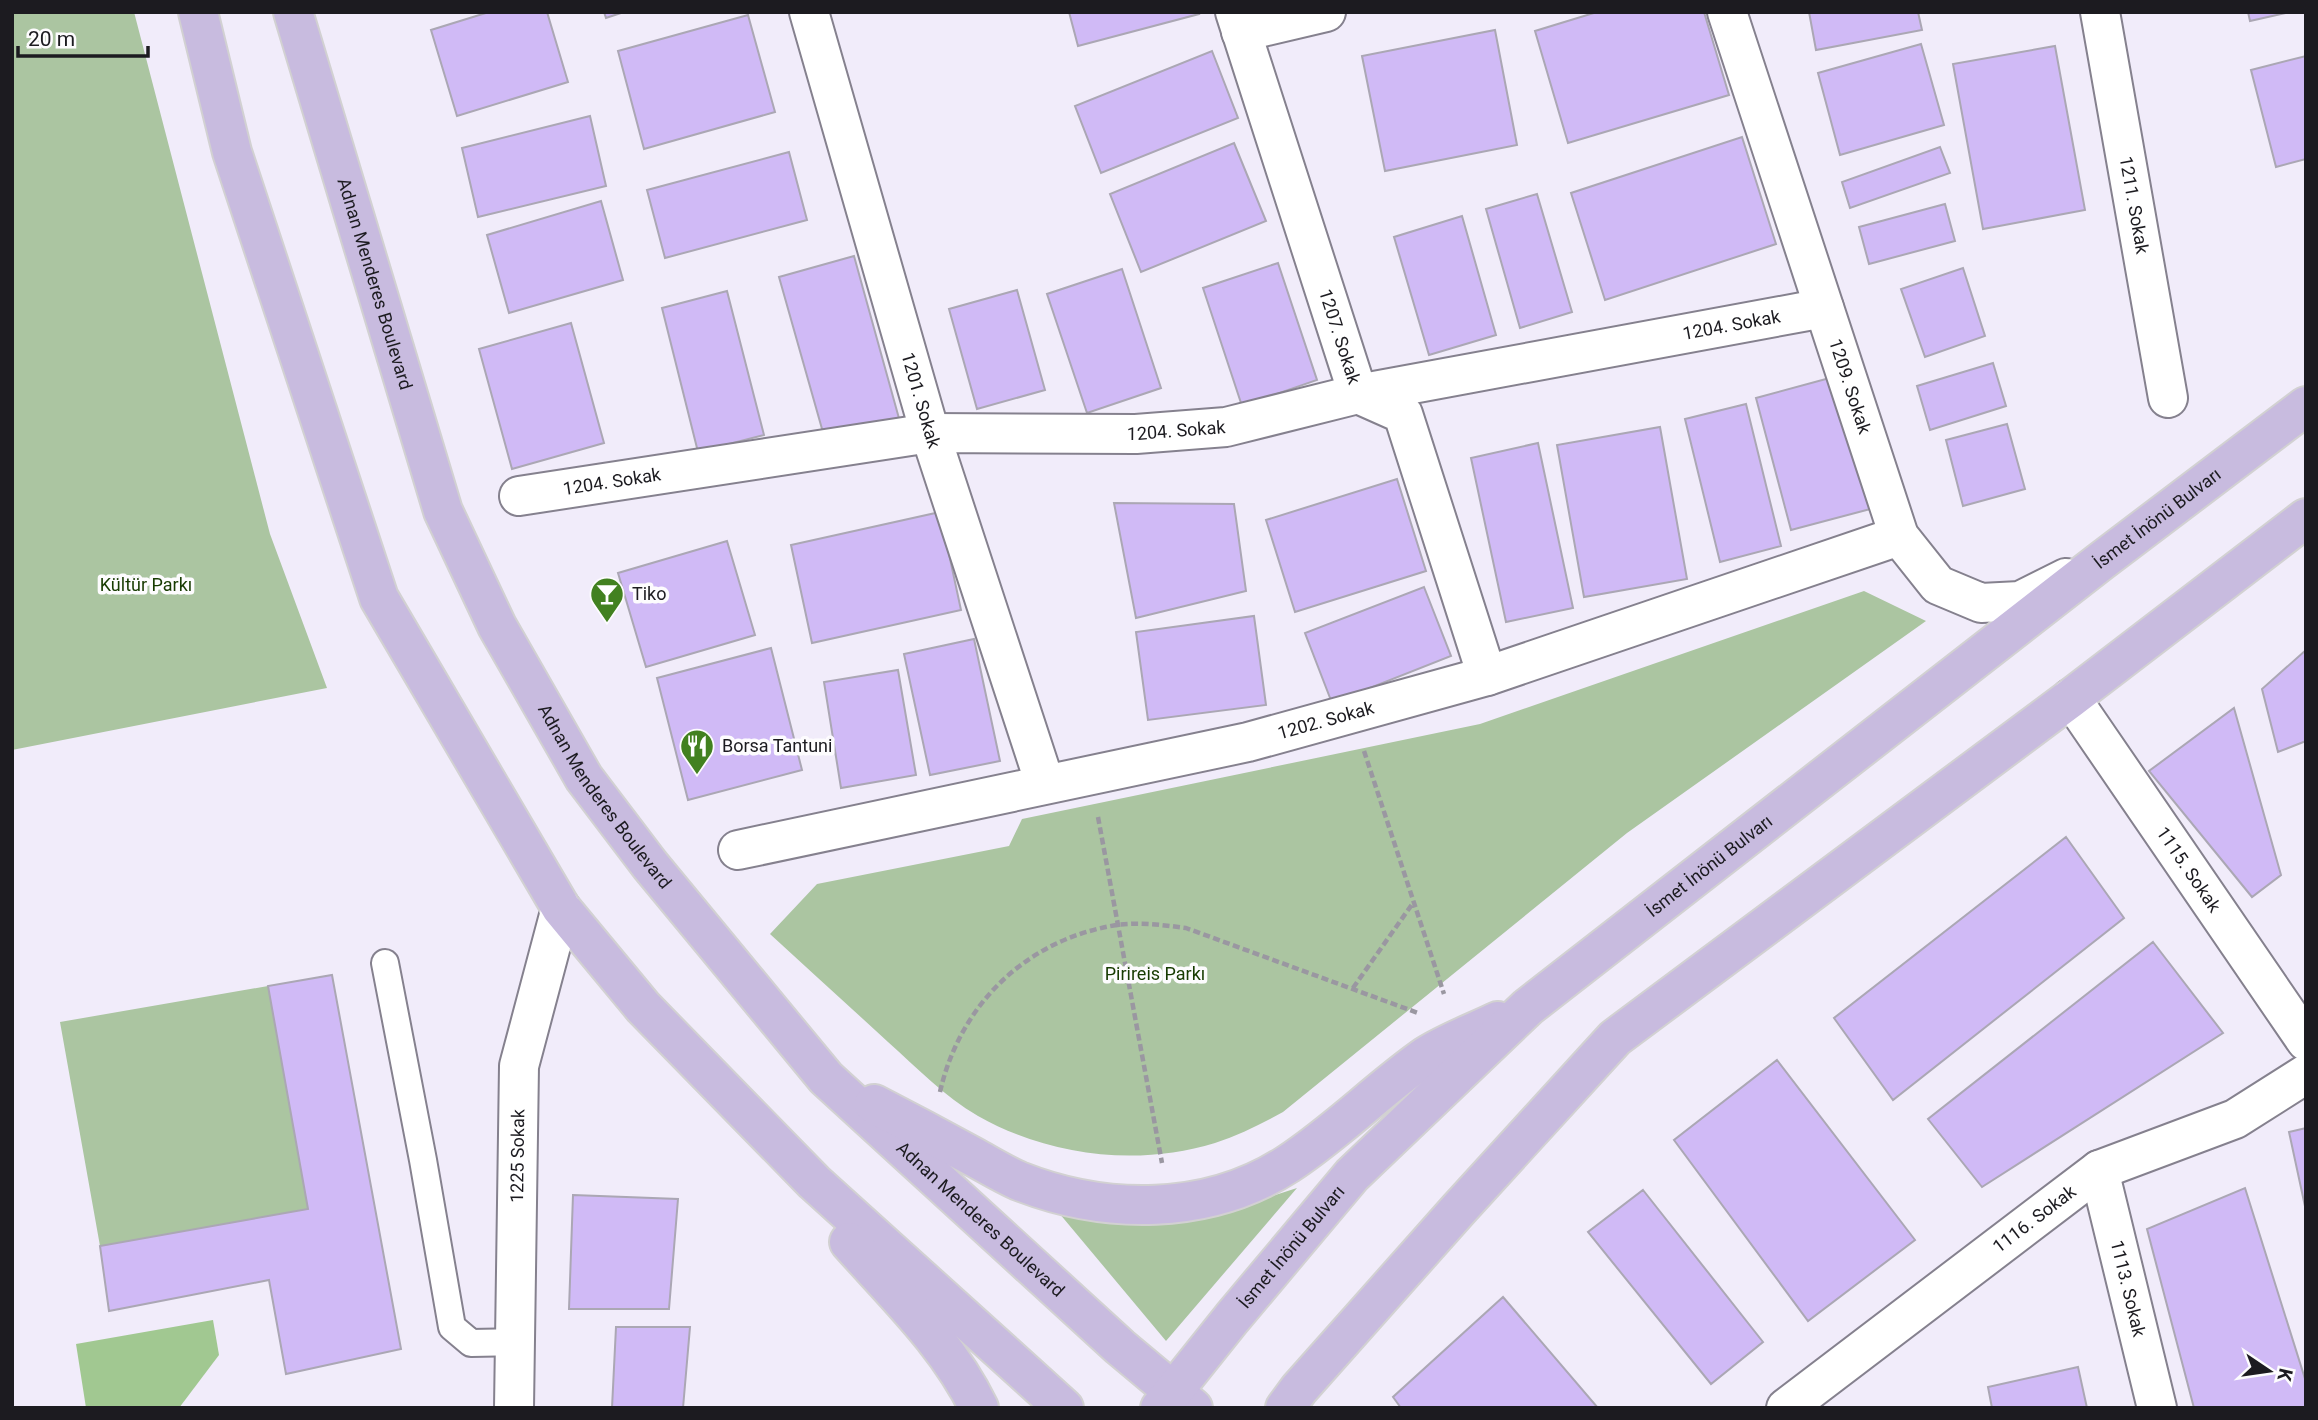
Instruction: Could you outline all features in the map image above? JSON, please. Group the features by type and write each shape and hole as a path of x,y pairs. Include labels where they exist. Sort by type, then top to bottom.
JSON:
{"main road":[{"path":"198,12 232,152 379,598 561,908 643,1007 814,1182 1064,1408"},
{"name":"Adnan Menderes Boulevard","path":"293,12 443,511 497,626 584,778 650,865 826,1078 1121,1348 1175,1402"},
{"name":"İsmet İnönü Bulvarı","path":"1175,1402 1352,1175 1528,1007 2306,405"},
{"path":"1285,1408 1458,1210 1615,1038 2071,698 2306,518"},
{"path":"826,1078 1016,1180 1055,1194 1096,1203 1177,1203 1216,1195 1253,1182 1288,1164 1428,1055 1528,1007"},
{"path":"814,1182 849,1242 943,1348 968,1384 979,1408"}],"street":[{"name":"1201. Sokak","path":"809,12 930,433 1045,784"},
{"path":"1238,22 1326,12"},
{"name":"1209. Sokak","path":"1727,12 1899,536 1938,584 1981,603 2020,601 2100,562"},
{"name":"1211. Sokak","path":"2100,12 2168,398"},
{"name":"1207. Sokak","path":"1238,22 1358,394 1403,414 1488,676"},
{"name":"1204. Sokak","path":"519,496 930,433 1136,434 1213,428 1358,394 1824,309"},
{"name":"1202. Sokak","path":"738,850 1248,742 1488,676 1899,536"},
{"name":"1115. Sokak","path":"2071,698 2306,1041"},
{"name":"1225 Sokak","path":"514,1408 519,1066 561,908"},
{"name":"1116. Sokak","path":"1786,1408 2099,1170 2235,1119 2306,1074"},
{"name":"1113. Sokak","path":"2099,1170 2157,1408"}],"lane":[{"path":"386,963 452,1327 471,1343 516,1342"}],"path":[{"path":"1351,714 1444,994"},
{"path":"1090,775 1162,1163"},
{"path":"1353,988 1414,902"},
{"path":"939,1099 946,1068 958,1038 974,1011 995,986 1019,965 1046,948 1080,933 1118,925 1151,924 1186,928 1419,1013"}],"green space":[{"name":"Kültür Parkı","path":"12,12 134,12 270,534 327,688 12,750"},
{"name":"Pirireis Parkı","path":"1864,591 1926,621 1627,833 1283,1112 1215,1143 1155,1155 1124,1156 1064,1148 1005,1130 978,1116 942,1091 770,934 817,884 1009,846 1022,819 1480,724"},
{"path":"268,986 308,1209 100,1246 60,1022"},
{"path":"1297,1188 1166,1341 1054,1207 1216,1214"}],"shaded area":[{"path":"213,1320 219,1355 179,1408 86,1408 76,1344"}],"building":[{"path":"489,12 547,12 568,82 457,116 431,30"},
{"path":"604,12 624,12 606,18"},
{"path":"1069,12 1198,12 1199,14 1078,46"},
{"path":"1597,12 1704,12 1729,95 1568,143 1535,31"},
{"path":"1809,12 1918,12 1922,30 1816,50"},
{"path":"2248,12 2290,12 2250,21"},
{"path":"748,15 775,112 644,149 618,51"},
{"path":"1495,30 1517,145 1385,171 1362,56"},
{"path":"1921,44 1944,125 1840,155 1818,73"},
{"path":"2055,46 2085,210 1983,229 1953,64"},
{"path":"1212,51 1238,118 1101,173 1075,106"},
{"path":"2306,56 2306,159 2276,167 2251,70"},
{"path":"590,116 606,186 478,217 462,148"},
{"path":"1742,137 1776,244 1605,300 1571,193"},
{"path":"1234,143 1266,221 1141,272 1110,194"},
{"path":"1940,147 1950,173 1850,208 1842,182"},
{"path":"789,152 807,220 665,258 647,190"},
{"path":"1537,194 1572,312 1520,328 1486,209"},
{"path":"601,201 623,280 509,313 487,235"},
{"path":"1945,204 1955,241 1869,264 1859,227"},
{"path":"1462,216 1496,335 1429,355 1394,237"},
{"path":"854,256 900,422 826,443 779,277"},
{"path":"1278,263 1317,380 1242,406 1203,288"},
{"path":"1963,268 1985,336 1925,357 1901,289"},
{"path":"1122,269 1161,388 1087,413 1047,294"},
{"path":"1017,290 1045,390 977,409 949,309"},
{"path":"727,291 764,435 698,452 662,308"},
{"path":"571,323 604,443 512,469 479,349"},
{"path":"1993,363 2006,406 1930,430 1917,386"},
{"path":"1837,376 1874,508 1791,530 1756,398"},
{"path":"1746,404 1781,546 1720,562 1685,419"},
{"path":"2007,424 2025,489 1963,506 1946,440"},
{"path":"1660,427 1687,579 1584,597 1557,445"},
{"path":"1538,443 1573,608 1506,622 1471,458"},
{"path":"1397,479 1426,571 1295,612 1266,520"},
{"path":"1114,503 1234,504 1246,591 1136,618"},
{"path":"940,512 961,610 812,643 791,545"},
{"path":"727,541 755,635 646,667 618,573"},
{"path":"1424,587 1451,656 1332,703 1305,633"},
{"path":"1254,616 1266,705 1148,720 1136,632"},
{"path":"974,639 1000,761 930,775 904,654"},
{"path":"771,648 802,770 688,800 657,678"},
{"path":"2306,650 2306,741 2278,752 2262,689"},
{"path":"898,670 916,775 841,788 824,682"},
{"path":"2234,708 2281,875 2252,897 2149,771"},
{"path":"2066,837 2124,918 1893,1100 1834,1018"},
{"path":"2153,942 2223,1033 1982,1187 1928,1119"},
{"path":"332,975 401,1349 286,1374 269,1280 109,1311 100,1246 308,1209 268,986"},
{"path":"1777,1060 1915,1240 1808,1321 1674,1140"},
{"path":"2306,1128 2306,1211 2289,1132"},
{"path":"2245,1188 2306,1382 2306,1408 2194,1408 2147,1229"},
{"path":"1643,1190 1763,1342 1711,1384 1588,1232"},
{"path":"573,1195 678,1199 669,1309 569,1309"},
{"path":"1503,1297 1598,1408 1401,1408 1393,1397"},
{"path":"616,1327 690,1327 683,1408 612,1408"},
{"path":"2078,1367 2087,1408 1992,1408 1988,1387"}],"place":[{"name":"Тiko","path":"607,624"},
{"name":"Borsa Tantuni","path":"697,776"}]}
